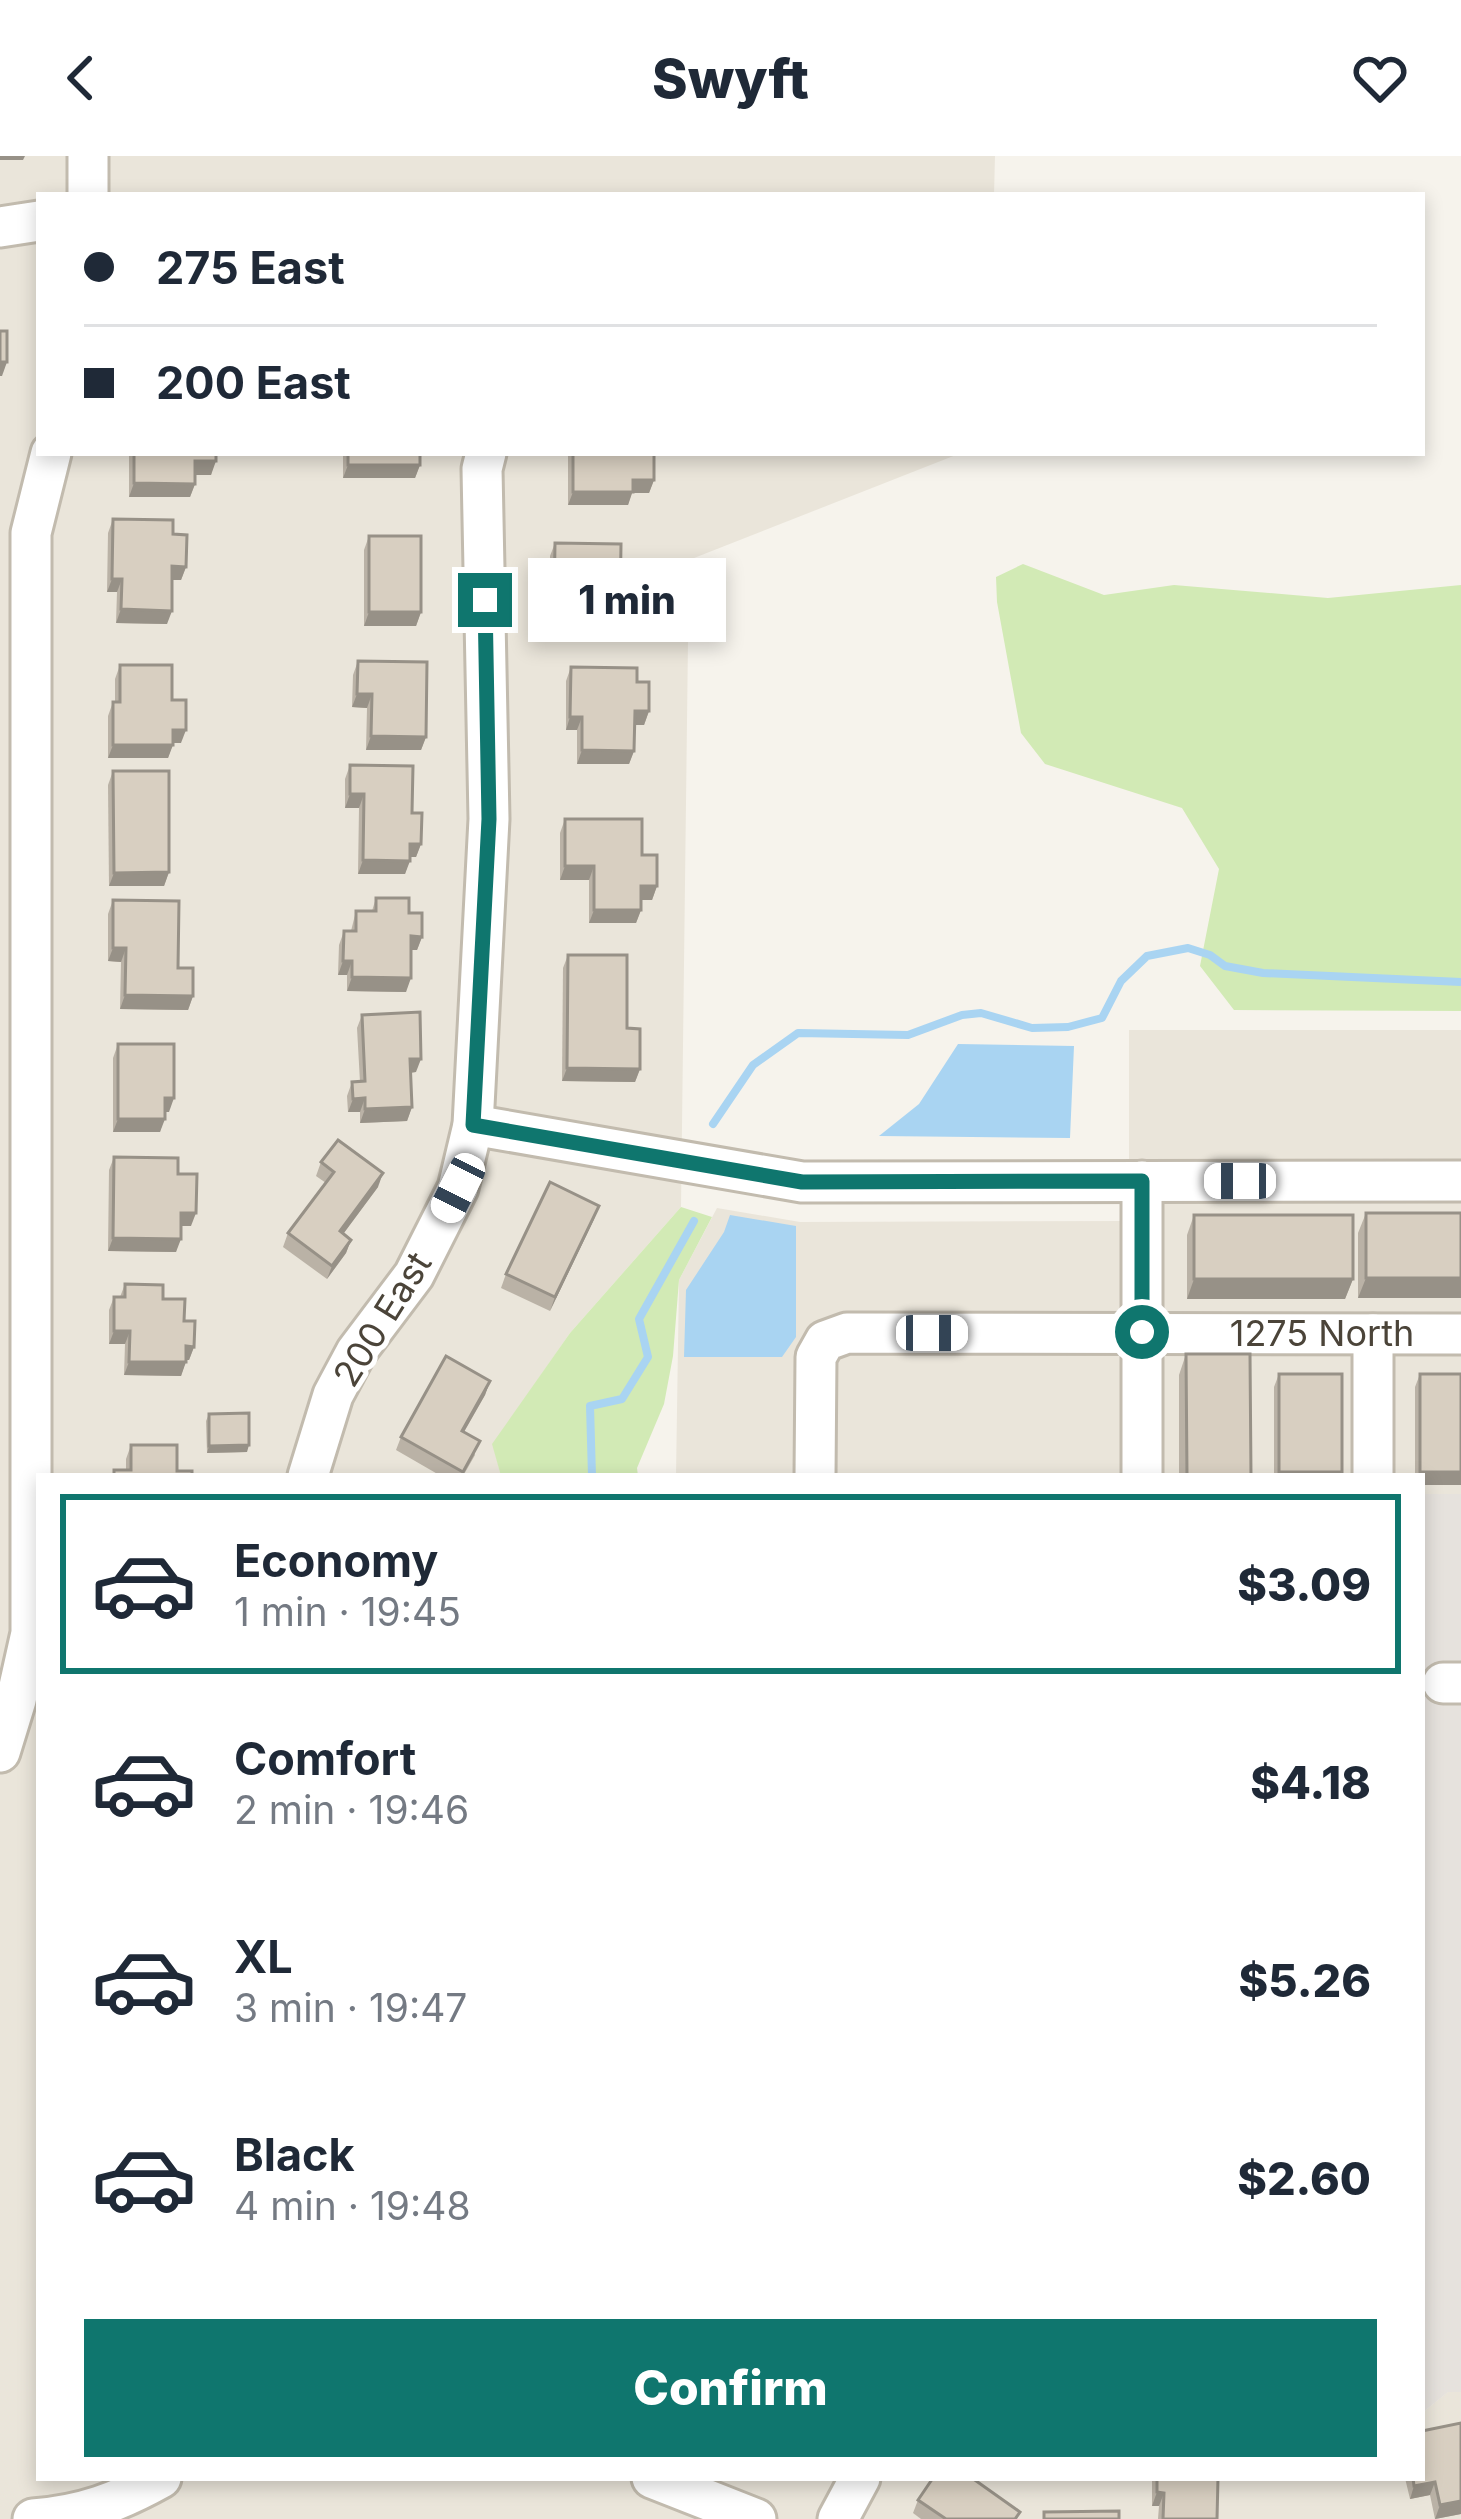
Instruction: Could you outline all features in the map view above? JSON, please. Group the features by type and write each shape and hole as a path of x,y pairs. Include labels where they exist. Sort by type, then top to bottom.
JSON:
{"street":[{"path":"88,156 88,192"},
{"path":"0,227 36,221"},
{"path":"0,1752 35,1633 31,533 50,456"},
{"name":"200 East","path":"309,1473 333,1395 356,1352 414,1275 458,1188 473,1125 489,819 485,456"},
{"path":"473,1125 802,1182 1461,1180"},
{"path":"1142,1181 1142,1473"},
{"name":"1275 North","path":"815,1473 817,1357 825,1341 847,1333 1461,1334"},
{"path":"1372,1334 1372,1473"},
{"path":"33,2519 68,2516 118,2501 150,2481"},
{"path":"660,2481 756,2519"},
{"path":"838,2519 858,2481"}],"shaded area":[{"path":"0,156 995,156 994,192 36,192 36,456 953,456 689,560 681,1207 570,1333 493,1444 500,1473 36,1473 36,2481 1425,2481 1425,2411 1449,2391 1461,2392 1461,2519 0,2519"},
{"path":"1129,1030 1461,1030 1461,1494 1425,1494 1425,1473 676,1473 679,1280 717,1208 800,1222 1129,1221"},
{"path":"1425,1494 1461,1494 1461,2392 1448,2392 1425,2411"}],"green space":[{"path":"1023,564 1104,595 1174,585 1328,598 1461,585 1461,1011 1234,1010 1200,966 1219,869 1182,808 1045,764 1021,733 996,577"},
{"path":"681,1207 712,1217 679,1280 664,1404 638,1473 500,1473 492,1444 570,1333"}],"water":[{"path":"958,1044 1074,1046 1070,1138 879,1136 919,1104"},
{"path":"730,1215 796,1226 796,1337 782,1357 684,1357 686,1290"}],"building":[{"path":"0,331 7,331 7,362 0,362"},
{"path":"134,456 216,456 216,461 195,461 195,484 134,483"},
{"path":"348,456 420,456 420,465 348,465"},
{"path":"573,456 654,456 654,480 633,480 633,492 573,492"},
{"path":"113,519 173,520 173,534 187,535 186,567 172,566 172,611 121,609 122,579 112,579"},
{"path":"369,536 421,536 421,612 369,612"},
{"path":"555,543 621,544 620,610 554,609"},
{"path":"358,661 427,662 426,737 371,736 372,694 357,694"},
{"path":"120,665 172,665 172,700 186,700 186,730 173,730 173,745 113,745 113,702 120,702"},
{"path":"571,667 637,668 637,682 649,682 649,711 635,711 634,751 582,750 582,717 570,717"},
{"path":"350,765 413,766 412,813 422,813 421,844 410,844 410,861 363,860 364,794 350,794"},
{"path":"113,771 169,771 169,872 114,873"},
{"path":"565,819 642,819 642,855 657,855 657,886 641,886 641,910 594,910 594,866 565,866"},
{"path":"376,898 409,898 409,913 422,913 422,937 411,936 411,978 352,977 352,961 343,961 344,931 356,931 356,911 376,911"},
{"path":"113,900 179,901 178,968 193,968 193,996 125,995 126,948 113,948"},
{"path":"568,955 627,955 627,1028 640,1029 640,1069 567,1068"},
{"path":"420,1012 421,1059 410,1059 412,1107 365,1109 365,1098 353,1099 352,1082 365,1081 362,1015"},
{"path":"118,1044 174,1044 174,1098 165,1098 165,1119 118,1119"},
{"path":"338,1140 383,1173 340,1231 351,1240 332,1266 288,1233 334,1172 321,1162"},
{"path":"114,1157 178,1158 178,1174 197,1174 196,1213 181,1213 181,1239 113,1238"},
{"path":"550,1182 599,1206 555,1297 506,1274"},
{"path":"1366,1213 1461,1213 1461,1278 1366,1278"},
{"path":"1194,1215 1353,1215 1353,1279 1194,1279"},
{"path":"125,1284 163,1285 163,1299 185,1299 184,1321 195,1321 194,1347 186,1346 186,1362 129,1362 130,1331 114,1331 114,1297 125,1297"},
{"path":"1186,1354 1250,1354 1251,1473 1187,1473"},
{"path":"446,1356 490,1381 462,1431 480,1441 463,1472 401,1437"},
{"path":"1279,1374 1342,1374 1342,1472 1279,1472"},
{"path":"1420,1374 1461,1374 1461,1472 1420,1472"},
{"path":"249,1413 249,1445 209,1446 209,1414"},
{"path":"131,1445 177,1445 177,1471 192,1473 114,1473 131,1470"},
{"path":"1461,2423 1461,2501 1440,2505 1435,2482 1414,2486 1413,2481 1425,2481 1425,2430"},
{"path":"931,2481 976,2481 1020,2512 1015,2519 946,2519 918,2500"},
{"path":"1157,2481 1218,2481 1217,2519 1163,2519 1164,2493 1157,2492"},
{"path":"1119,2511 1119,2519 1044,2519 1044,2512"}],"waterway":[{"path":"713,1124 753,1065 798,1033 908,1035 981,1013 1032,1028 1068,1027 1102,1018 1121,981 1147,956 1188,948 1225,966 1263,973 1461,982"},
{"path":"592,1473 590,1406 622,1399 648,1357 639,1319 694,1221"}],"route":[{"path":"485,600 489,819 473,1125 802,1182 1142,1181 1142,1332"}]}
